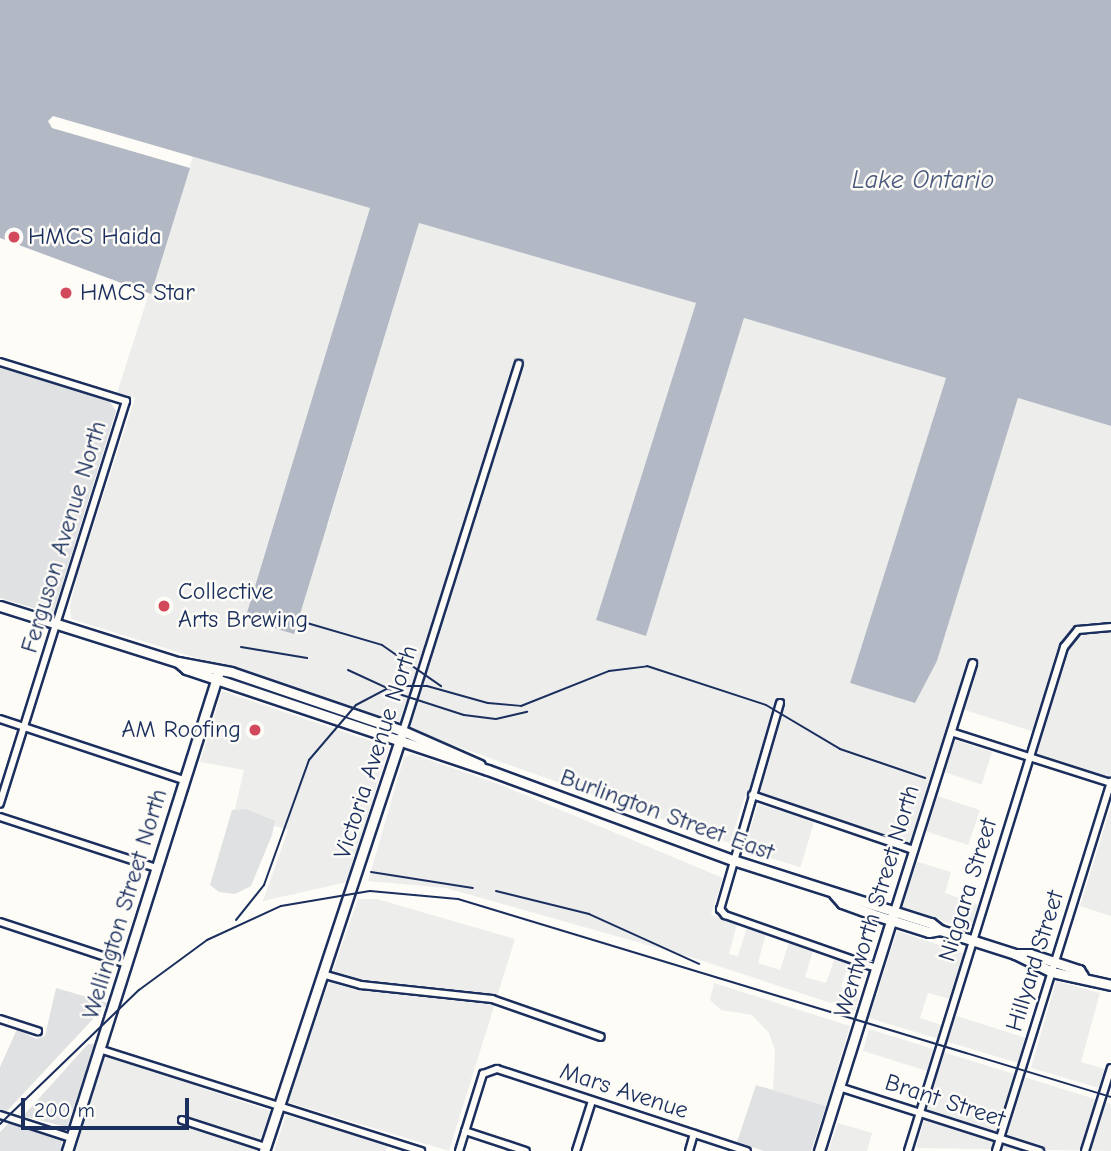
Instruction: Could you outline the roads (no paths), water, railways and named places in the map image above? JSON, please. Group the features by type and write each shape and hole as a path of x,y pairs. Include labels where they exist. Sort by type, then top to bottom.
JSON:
{"main road":[{"name":"Burlington Street East","path":"0,606 178,662 217,679 488,770 834,894 842,903 893,915 1015,954 1054,967 1075,979 1083,976 1111,985"},
{"name":"Burlington Street East","path":"178,662 219,668 403,731 488,770"},
{"name":"Wellington Street North","path":"67,1151 219,668"},
{"name":"Victoria Avenue North","path":"265,1149 403,731"},
{"name":"Wentworth Street North","path":"819,1151 893,915"}],"street":[{"name":"Ferguson Avenue North","path":"0,362 127,401 0,804"},
{"name":"Victoria Avenue North","path":"403,731 519,365"},
{"name":"Niagara Street","path":"908,1151 1067,641 1078,630 1111,627"},
{"name":"Wentworth Street North","path":"893,915 972,663"},
{"path":"780,703 719,904 721,912 876,968"},
{"path":"0,719 183,780"},
{"path":"951,732 1111,783"},
{"name":"Hillyard Street","path":"996,1151 1111,783"},
{"path":"752,795 914,850"},
{"path":"0,817 156,868"},
{"path":"0,922 127,964"},
{"path":"322,974 361,985 492,999 601,1037"},
{"path":"0,1019 38,1031"},
{"path":"100,1049 421,1151"},
{"path":"1085,1151 1111,1068"},
{"name":"Mars Avenue","path":"465,1131 488,1070 747,1151"},
{"name":"Brant Street","path":"839,1087 1040,1151"},
{"path":"576,1151 592,1101"},
{"path":"0,1115 71,1138"},
{"path":"182,1120 265,1149"},
{"path":"459,1151 465,1131 526,1151"},
{"path":"689,1151 694,1134"}],"water":[{"name":"Lake Ontario","path":"0,0 1111,0 1111,426 1018,398 937,661 915,703 850,683 946,378 744,318 646,636 596,620 696,303 419,223 294,634 245,619 370,208 53,116 48,121 52,128 190,168 151,294 0,238"}],"railway":[{"path":"307,623 382,645 441,686"},
{"path":"241,647 307,658"},
{"path":"236,920 264,885 309,760 356,705 392,686 427,686 488,703 521,706 609,671 647,666 766,705 840,749 925,778"},
{"path":"348,670 402,695 464,715 496,719 527,712"},
{"path":"371,872 473,888"},
{"path":"0,1124 139,990 207,940 281,906 370,891 458,899 1111,1097"},
{"path":"496,891 589,914 699,964"}],"place":[{"name":"HMCS Haida","path":"14,237"},
{"name":"HMCS Star","path":"66,293"},
{"name":"Collective Arts Brewing","path":"164,606"},
{"name":"AM Roofing","path":"255,730"}]}
